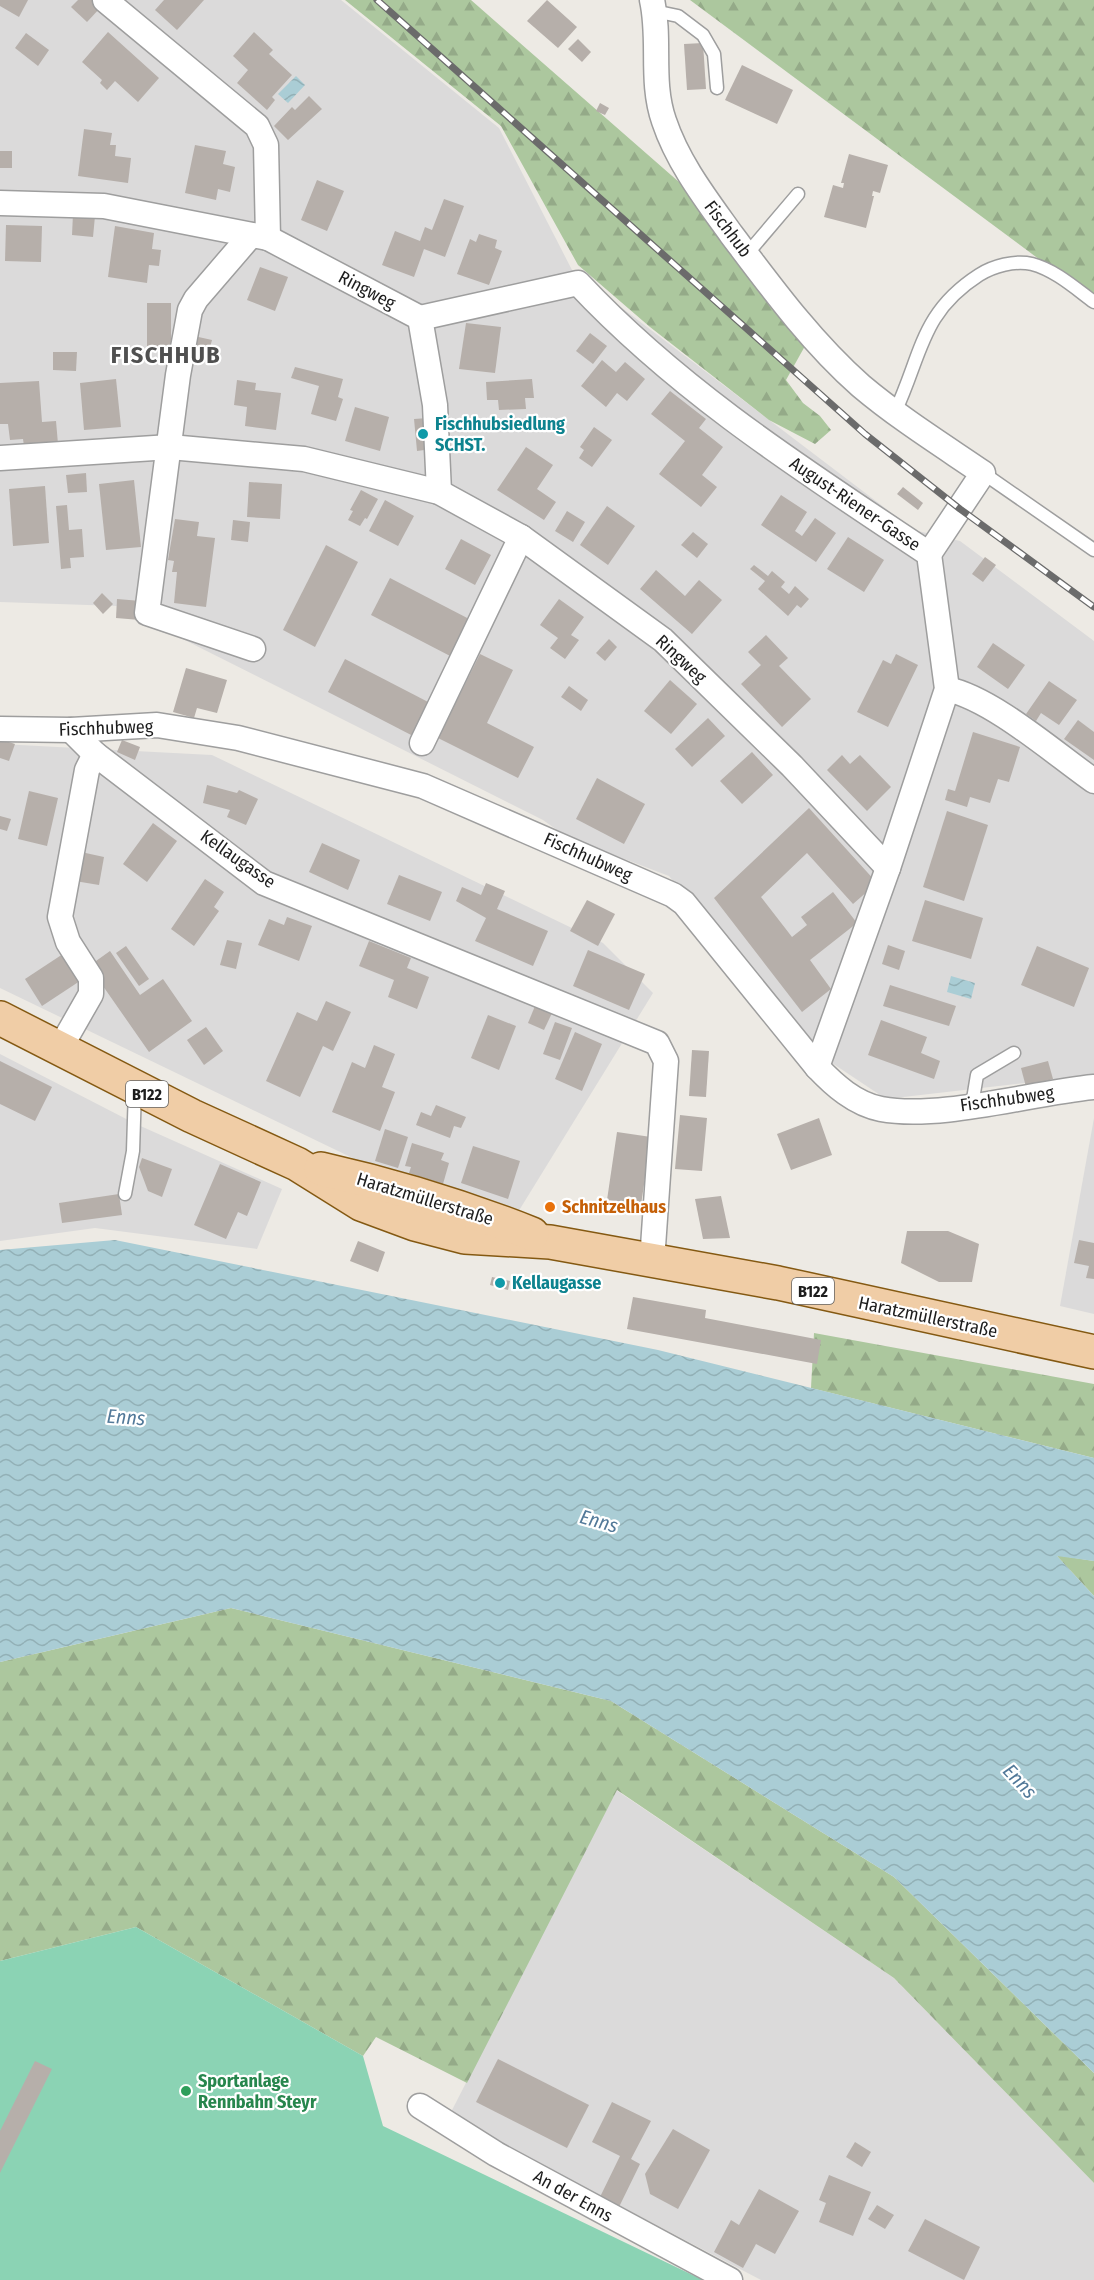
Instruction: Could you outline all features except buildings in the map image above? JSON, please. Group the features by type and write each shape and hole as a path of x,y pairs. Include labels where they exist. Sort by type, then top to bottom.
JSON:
{"main road":[{"name":"Haratzmüllerstraße","path":"0,1018 135,1088 297,1164 361,1204 415,1224 465,1238 550,1242 778,1283 1094,1352"}],"street":[{"path":"105,0 257,126 266,145 260,237 196,299 190,310 178,375 147,613 253,649"},
{"name":"Fischhub","path":"653,5 655,88 664,122 704,198 795,317 833,359 861,386 895,412 983,473"},
{"name":"Ringweg","path":"0,203 104,206 260,237 420,318"},
{"name":"August-Riener-Gasse","path":"420,318 579,283 616,324 741,428 929,554 946,689 888,868 817,1067"},
{"path":"420,318 435,405 439,492"},
{"name":"Ringweg","path":"0,458 170,447 304,459 439,492 521,537 663,640 792,766 888,868"},
{"path":"929,554 983,473"},
{"path":"422,743 521,537"},
{"path":"946,689 962,692 996,712 1094,781"},
{"name":"Fischhubweg","path":"0,729 71,730 158,725 238,738 423,786 673,895 684,903 838,1090 879,1109 921,1111 1094,1088"},
{"name":"Kellaugasse","path":"71,730 96,754 264,882 657,1043 666,1061 652,1261"},
{"name":"Fischhubweg","path":"59,1050 91,994 91,978 68,942 60,917 87,770 96,754"},
{"name":"An der Enns","path":"420,2106 496,2154 730,2280"}],"lane":[{"path":"653,5 678,16 703,35 714,54 717,88"},
{"path":"747,254 798,194"},
{"path":"895,412 917,351 930,324 945,302 986,270 1003,264 1029,263 1047,270 1094,302"},
{"name":"Fischhub","path":"983,473 1094,550"},
{"path":"972,1105 977,1075 1014,1053"},
{"path":"125,1194 133,1151 135,1088"}],"shaded area":[{"path":"0,0 341,0 499,128 572,270 914,530 960,541 1094,641 1094,1075 886,1099 823,1057 669,876 567,837 543,820 117,606 0,602"},
{"path":"0,744 212,755 603,943 653,993 515,1217 363,1163 0,988"},
{"path":"0,1054 136,1124 282,1189 257,1249 95,1228 0,1241"},
{"path":"1094,1118 1094,1314 1060,1306"},
{"path":"616,1790 894,1978 1094,2183 1094,2280 761,2280 449,2116"}],"green space":[{"path":"345,0 471,0 679,182 805,346 786,380 803,403 820,416 831,430 815,444 769,420 650,327 578,265 501,126"},
{"path":"690,0 1094,0 1094,300"},
{"path":"814,1333 1094,1384 1094,1458 811,1388"},
{"path":"1056,1555 1094,1561 1094,1596"},
{"path":"231,1608 611,1701 894,1877 1094,2073 1094,2183 894,1978 617,1790 467,2083 376,2037 363,2056 136,1927 0,1961 0,1662"},
{"name":"Sportanlage Rennbahn Steyr","path":"136,1927 363,2056 383,2126 703,2280 0,2280 0,1961"}],"water":[{"path":"296,76 305,85 288,103 278,94"},
{"path":"951,976 975,983 971,999 947,992"},
{"name":"Enns","path":"115,1240 658,1350 1094,1458 1094,1561 1057,1556 1094,1596 1094,2073 894,1877 611,1701 231,1608 0,1662 0,1250"}],"railway":[{"path":"377,0 865,434 960,509 1094,607"}],"place":[{"name":"Fischhubsiedlung SCHST.","path":"423,434"},
{"name":"Schnitzelhaus","path":"550,1207"},
{"name":"Kellaugasse","path":"500,1283"},
{"name":"Sportanlage Rennbahn Steyr","path":"186,2091"}],"district":[{"name":"FISCHHUB","path":"166,355"}]}
